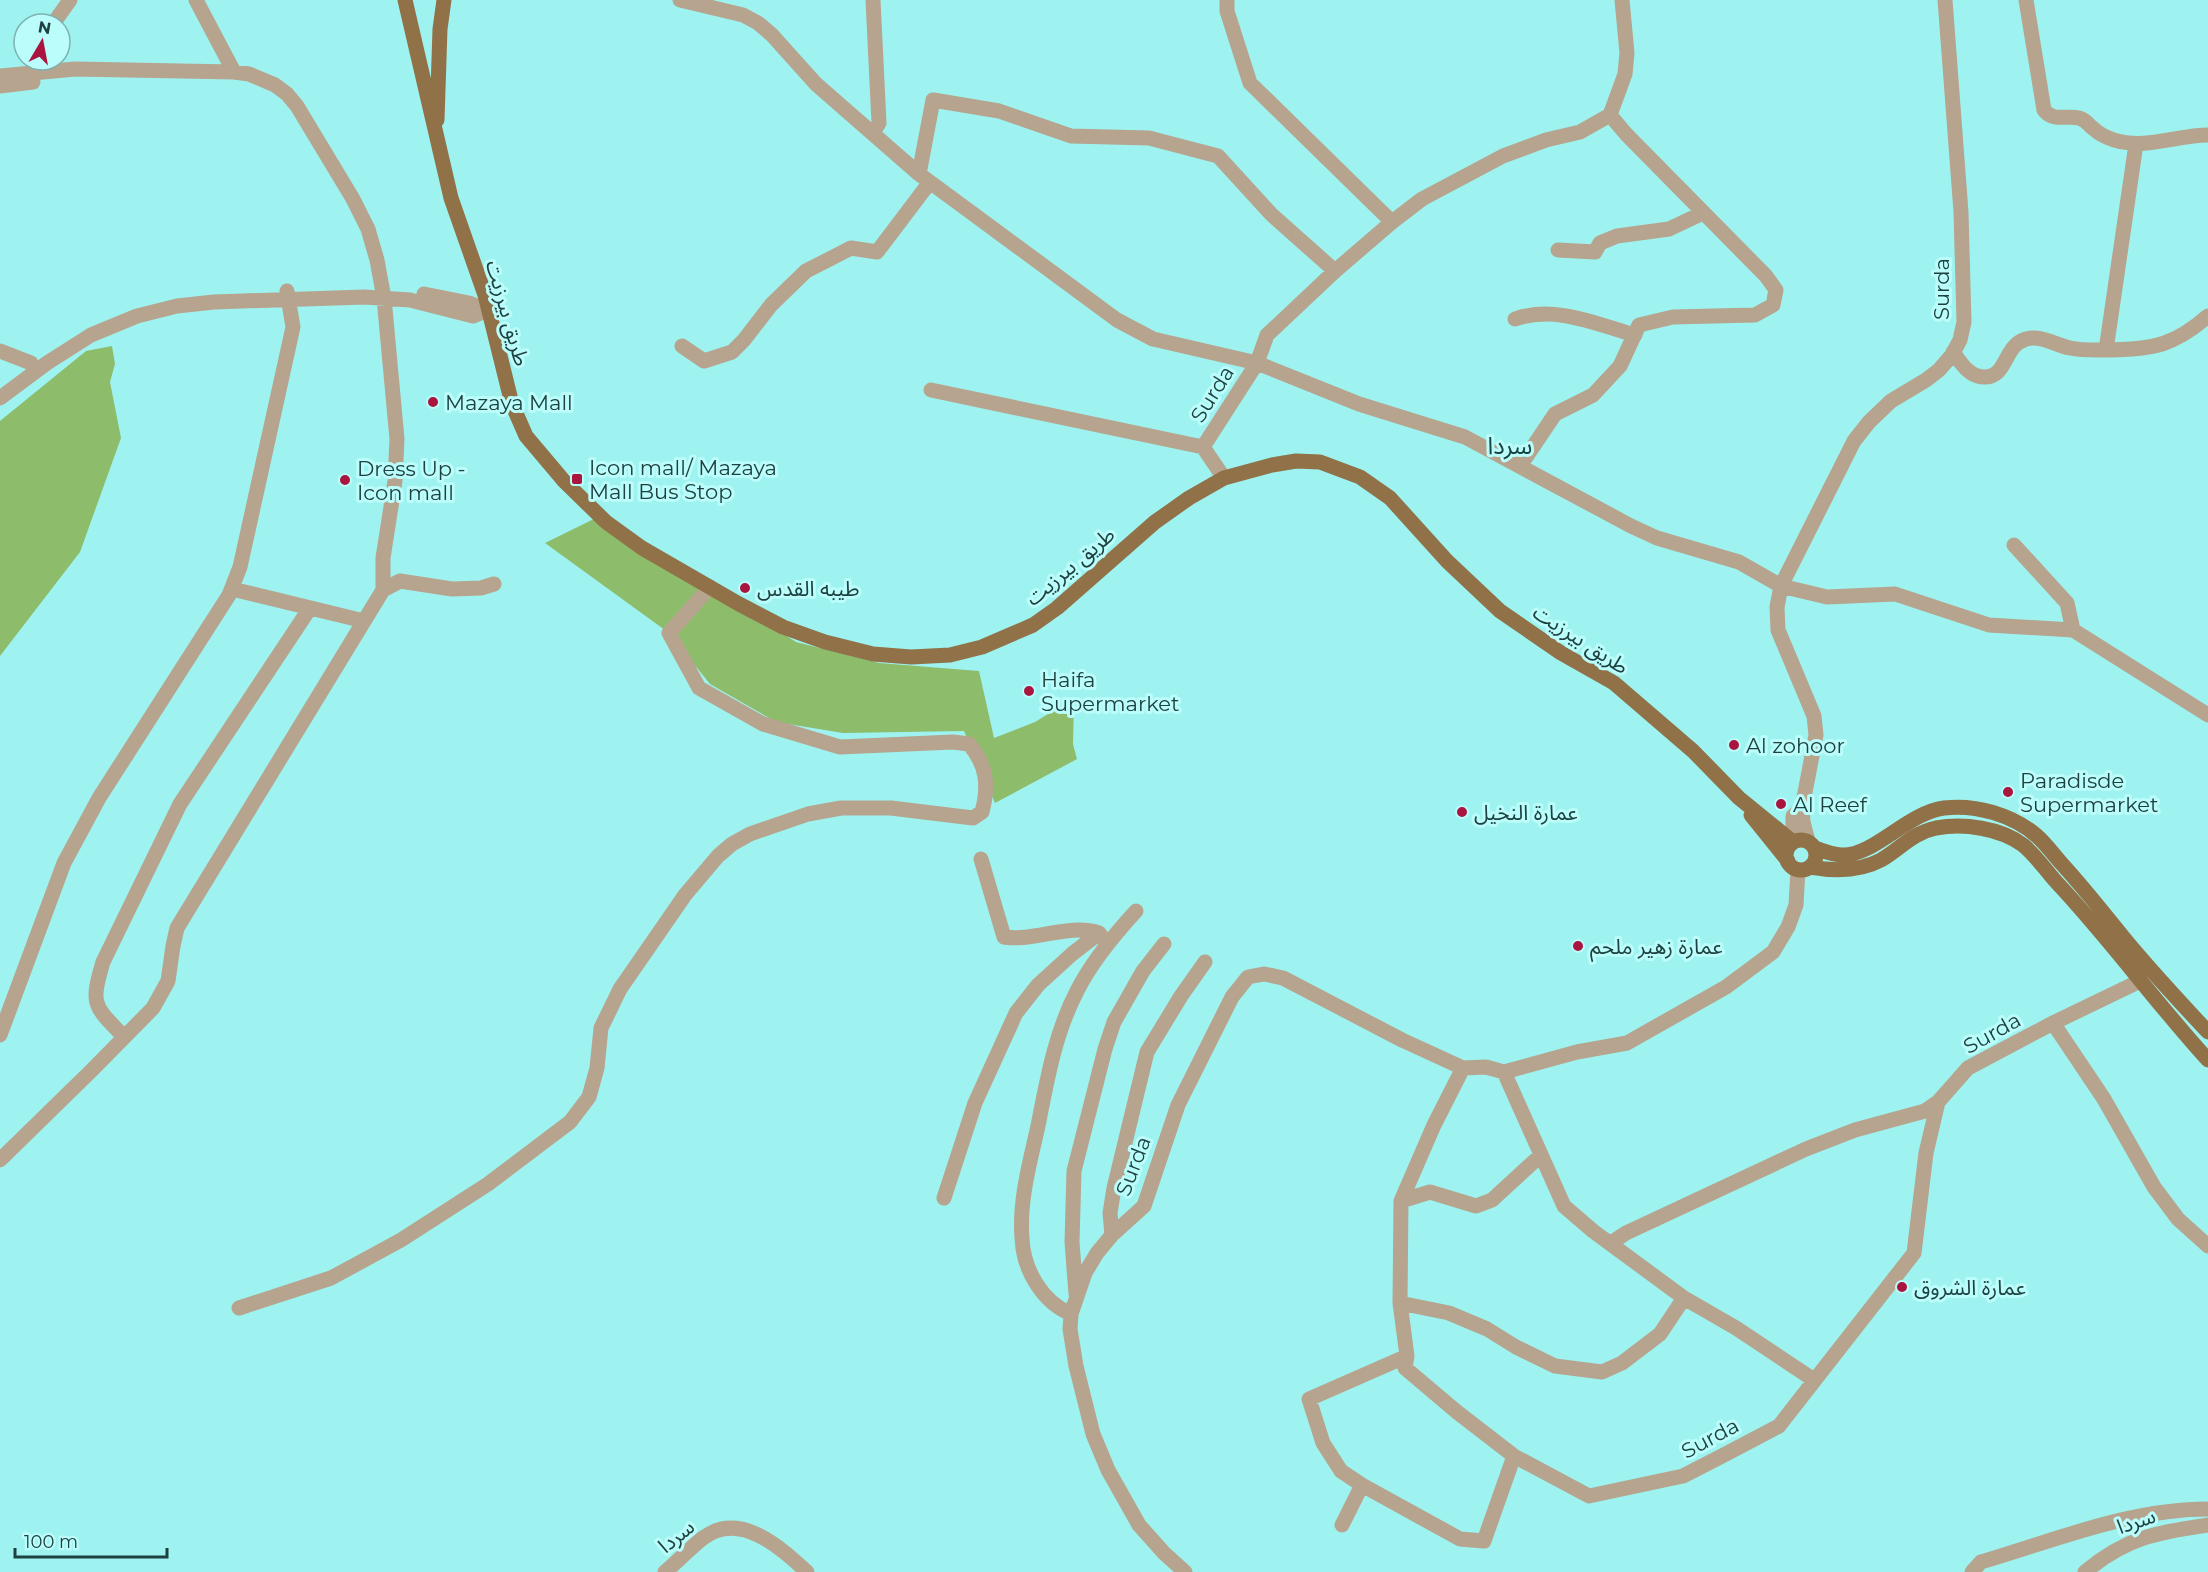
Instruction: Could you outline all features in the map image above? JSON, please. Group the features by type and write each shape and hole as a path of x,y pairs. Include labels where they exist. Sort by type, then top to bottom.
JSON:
{"main road":[{"name":"طريق بيرزيت","path":"405,0 451,198 485,295 512,404 526,436 544,459 606,522 642,548 783,627 825,642 873,654 911,657 950,655 982,647 1033,625 1057,608 1155,522 1189,498 1224,478 1272,465 1296,461 1320,462 1360,477 1390,498 1447,561 1500,611 1561,653 1614,683 1693,751 1738,798"},
{"path":"436,141 440,29 444,0"},
{"path":"1738,798 1766,820 1805,844 1816,855 1813,864 1798,866"},
{"path":"1738,798 1798,866 1844,871 1866,866 1881,860 1906,840 1935,828 1971,826 1998,832 2024,846 2147,978 2208,1032"},
{"path":"1798,866 1787,850 1805,844 1840,855 1853,854 1913,819 1943,808 1979,808 2009,818 2037,836 2085,890 2208,1060"}],"street":[{"path":"196,0 234,72"},
{"path":"680,0 743,15 758,23 772,35 816,84 925,178 1117,320 1153,339 1257,363 1359,404 1464,437 1657,538 1739,562 1781,586 1827,597 1895,594 1989,626 2073,630 2208,715"},
{"path":"873,0 879,123 873,133"},
{"path":"1227,0 1227,11 1250,83 1392,222"},
{"path":"1520,466 1555,414 1593,395 1620,366 1639,325 1673,317 1755,315 1773,305 1776,290 1766,276 1610,115 1624,75 1627,53 1622,0"},
{"name":"Surda","path":"1805,844 1803,822 1797,812 1816,735 1816,725 1778,630 1777,607 1781,586 1854,441 1869,422 1891,401 1926,381 1939,370 1960,340 1964,322 1965,290 1961,212 1945,0"},
{"path":"2026,0 2044,110 2048,115 2057,118 2079,118 2088,122 2102,135 2136,144 2208,135"},
{"path":"72,69 234,72 262,79 287,94 338,172 368,229 383,293 397,439 395,482 383,558 383,590"},
{"path":"0,76 26,72"},
{"path":"0,86 31,72"},
{"path":"42,72 103,79 249,84 263,89 281,101 314,136"},
{"path":"682,346 704,361 732,352 771,305 806,271 851,248 877,252 925,178 933,100 999,111 1071,136 1149,138 1218,156 1271,214 1335,272"},
{"name":"Surda","path":"1224,478 1203,447 1257,363 1267,335 1335,272 1422,199 1503,156 1546,140 1580,132 1610,115"},
{"path":"2106,350 2136,144"},
{"path":"1558,250 1595,252 1600,243 1617,236 1669,229 1703,213"},
{"path":"0,386 87,327 155,301 213,292 287,296"},
{"path":"0,398 91,335 137,316 177,306 287,296 383,293 469,303 488,310"},
{"path":"0,1035 64,863 99,798 232,589 240,567 293,327 287,296"},
{"path":"1515,319 1526,315 1560,314 1635,335"},
{"path":"1953,352 1965,369 1980,377 1988,377 2000,370 2013,346 2028,339 2047,340 2070,348 2135,350 2171,342 2184,336 2208,316"},
{"path":"0,351 31,363"},
{"path":"931,390 1203,447"},
{"path":"2014,545 2067,603 2073,630"},
{"path":"0,1160 153,1008 168,981 172,946 177,928 383,590 400,581 460,589 481,588 494,584"},
{"path":"238,1308 331,1278 401,1240 488,1184 570,1122 589,1096 597,1068 601,1028 620,989 685,895 718,856 732,844 750,834 808,814 840,808 891,808 973,818 982,812 987,796 985,776 980,757 969,744 953,742 840,747 763,724 699,688 669,633 710,587"},
{"path":"232,589 364,621"},
{"path":"124,1037 102,1014 96,1003 95,989 103,962 180,804 310,608"},
{"path":"1766,820 1778,820 1797,812"},
{"path":"981,859 1004,937 1017,939 1084,930 1103,938"},
{"name":"Surda","path":"1185,1572 1139,1525 1108,1470 1094,1434 1076,1366 1070,1329 1071,1314 1085,1274 1097,1253 1112,1235 1144,1206 1178,1105 1232,997 1248,977 1264,974 1283,978 1402,1040 1463,1068 1486,1066 1504,1072 1577,1052 1626,1043 1726,987 1773,952 1788,927 1796,905 1798,866"},
{"path":"944,1198 975,1103 1016,1013 1038,985 1072,954 1103,938 1137,911"},
{"path":"1071,1314 1056,1308 1036,1284 1027,1264 1022,1239 1024,1191 1056,1042 1065,1017 1103,938"},
{"path":"1076,1297 1072,1242 1074,1171 1114,1022 1143,971 1164,944"},
{"path":"1112,1235 1110,1213 1114,1188 1147,1052 1205,962"},
{"name":"Surda","path":"1463,1068 1434,1125 1401,1201 1400,1303 1407,1356 1405,1368 1514,1456 1589,1496 1683,1476 1779,1426 1914,1253 1926,1153 1938,1102 1968,1068 2053,1023 2147,978"},
{"path":"2053,1023 2099,1091 2154,1187 2178,1219 2208,1246"},
{"path":"1504,1072 1564,1206 1593,1231 1684,1298 1814,1380"},
{"path":"1611,1243 1626,1233 1806,1149 1855,1130 1925,1111 1938,1102"},
{"path":"1401,1201 1430,1192 1476,1206 1492,1200 1541,1155"},
{"path":"1400,1303 1449,1313 1487,1329 1516,1347 1555,1365 1602,1372 1622,1362 1660,1334 1684,1298"},
{"path":"1407,1356 1309,1399 1323,1443 1341,1471 1460,1539 1484,1541 1514,1456"},
{"path":"1342,1525 1362,1485"},
{"path":"1972,1572 1981,1562 2103,1524 2145,1514 2184,1509 2208,1509"},
{"name":"سردا","path":"2085,1572 2104,1556 2130,1542 2159,1533 2208,1525"},
{"name":"سردا","path":"665,1572 705,1536 725,1528 746,1530 765,1538 807,1572"}],"green space":[{"path":"112,346 115,364 110,382 121,438 80,552 0,656 0,421 86,351"},
{"path":"600,516 796,642 879,663 979,671 994,738 1035,722 1074,698 1073,744 1077,759 995,803 964,731 843,733 776,722 710,684 669,633 545,543"}],"place":[{"name":"Mazaya Mall","path":"433,402"},
{"name":"Icon mall/ Mazaya Mall Bus Stop","path":"577,479"},
{"name":"Dress Up - Icon mall","path":"345,480"},
{"name":"طيبه القدس","path":"745,588"},
{"name":"Haifa Supermarket","path":"1029,691"},
{"name":"Al zohoor","path":"1734,745"},
{"name":"Paradisde Supermarket","path":"2008,792"},
{"name":"Al Reef","path":"1781,804"},
{"name":"عمارة النخيل","path":"1462,812"},
{"name":"عمارة زهير ملحم","path":"1578,946"},
{"name":"عمارة الشروق","path":"1902,1287"}],"district":[{"name":"سردا","path":"1510,445"}]}
